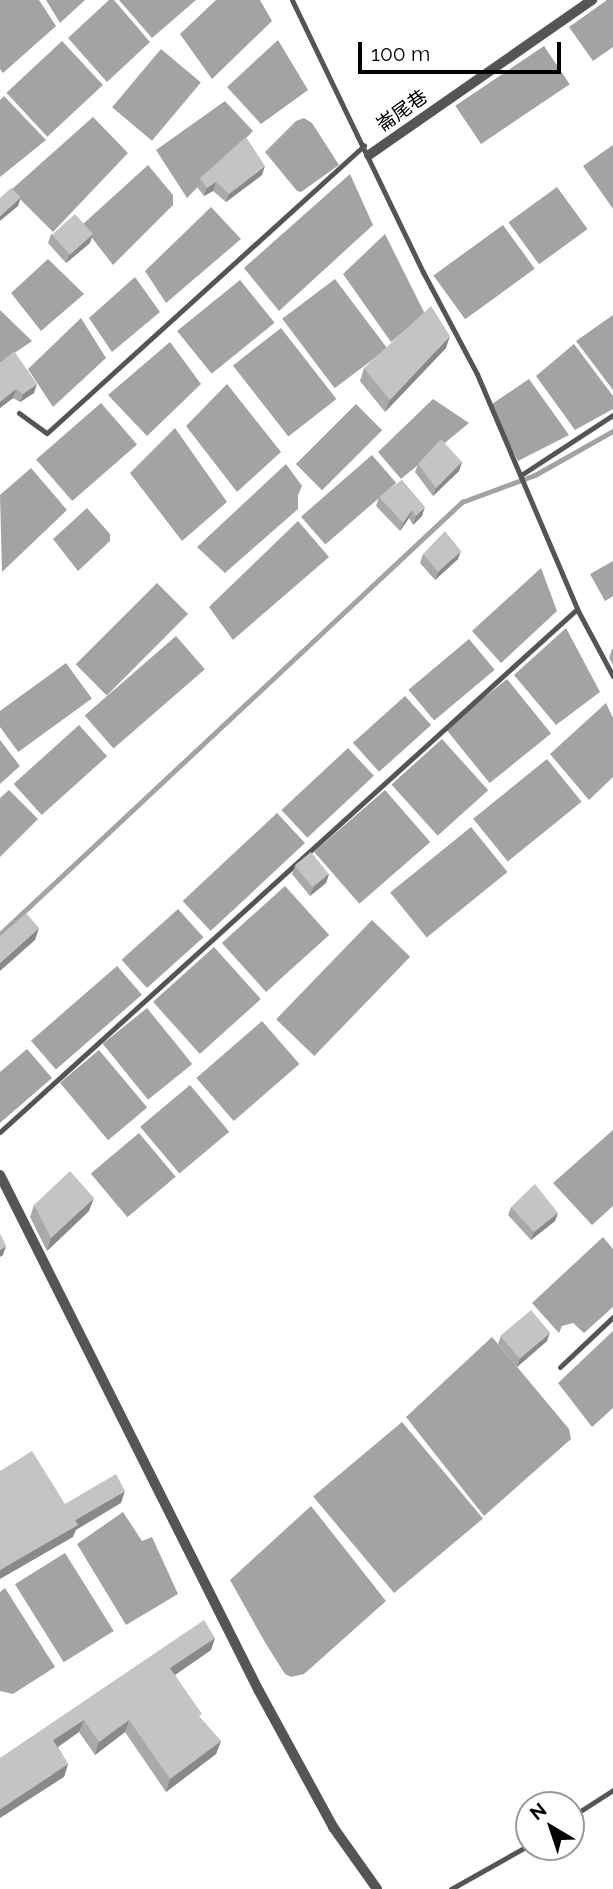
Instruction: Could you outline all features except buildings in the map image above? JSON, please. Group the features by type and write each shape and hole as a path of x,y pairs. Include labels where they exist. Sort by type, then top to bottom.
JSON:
{"street":[{"name":"崙尾巷","path":"367,151 593,0"},
{"path":"0,1175 259,1691 333,1827 377,1889"}],"lane":[{"path":"292,0 423,272 477,374 577,609 613,676"},
{"path":"19,413 47,433 367,151"},
{"path":"521,475 613,415"},
{"path":"0,1132 577,609"},
{"path":"560,1367 613,1317"},
{"path":"585,1808 613,1790"},
{"path":"452,1889 515,1853"}],"shaded area":[{"path":"0,0 39,0 56,26 3,73 0,69"},
{"path":"46,0 85,0 60,23"},
{"path":"109,0 114,0 150,42 107,82 68,38"},
{"path":"119,0 196,0 152,38"},
{"path":"216,0 260,0 272,21 212,79 180,34"},
{"path":"607,0 613,0 613,47 593,61 569,27"},
{"path":"278,40 308,90 261,124 227,87"},
{"path":"62,41 103,85 47,137 6,93"},
{"path":"544,46 570,84 481,144 455,106"},
{"path":"161,49 201,82 152,141 112,107"},
{"path":"4,96 46,140 0,177 0,100"},
{"path":"225,101 253,131 187,198 156,150"},
{"path":"93,117 128,153 53,232 11,190"},
{"path":"304,118 312,123 339,165 301,192 297,191 265,152 296,121"},
{"path":"613,145 613,209 583,166"},
{"path":"148,165 173,195 173,205 113,265 82,225"},
{"path":"350,174 373,225 279,311 244,268"},
{"path":"557,187 588,229 539,264 508,222"},
{"path":"211,207 241,239 166,303 145,271"},
{"path":"503,225 535,269 465,319 433,276"},
{"path":"385,234 425,314 391,342 343,274"},
{"path":"48,259 84,294 41,331 11,293"},
{"path":"135,277 160,312 112,352 89,318"},
{"path":"335,279 387,348 335,388 282,319"},
{"path":"240,280 275,323 212,374 177,331"},
{"path":"0,310 32,341 0,363"},
{"path":"613,315 613,390 576,341"},
{"path":"81,318 106,358 53,407 28,369"},
{"path":"281,328 336,399 288,436 233,366"},
{"path":"170,342 201,384 147,436 108,395"},
{"path":"574,344 613,396 613,409 575,430 536,376"},
{"path":"529,379 569,435 518,461 489,406"},
{"path":"227,384 281,452 237,492 186,426"},
{"path":"433,399 469,423 401,479 378,452"},
{"path":"101,403 137,445 72,501 36,459"},
{"path":"356,404 382,430 322,490 296,464"},
{"path":"175,428 227,502 182,541 130,473"},
{"path":"372,455 396,483 325,545 301,517"},
{"path":"286,464 302,486 298,495 298,509 225,573 197,547"},
{"path":"31,468 67,510 2,572 0,495"},
{"path":"87,508 110,534 110,541 78,571 53,539"},
{"path":"298,521 329,557 233,640 209,607"},
{"path":"613,561 613,596 605,601 590,574"},
{"path":"541,568 557,611 501,663 472,631"},
{"path":"157,583 188,614 107,695 76,664"},
{"path":"566,628 600,692 556,725 514,675"},
{"path":"176,636 205,669 114,749 85,715"},
{"path":"469,639 495,670 434,720 408,690"},
{"path":"66,663 92,699 18,752 0,727 0,711"},
{"path":"507,679 551,733 490,783 446,729"},
{"path":"405,696 431,725 379,772 353,743"},
{"path":"606,703 613,718 613,777 589,800 550,754"},
{"path":"79,725 107,756 42,815 14,784"},
{"path":"442,739 488,790 438,836 391,785"},
{"path":"0,740 20,766 0,784"},
{"path":"348,748 374,776 307,838 281,810"},
{"path":"547,759 582,802 508,862 473,819"},
{"path":"9,790 38,819 0,857 0,798"},
{"path":"385,790 430,842 359,904 314,852"},
{"path":"277,813 305,843 211,931 183,901"},
{"path":"471,827 508,872 427,938 390,892"},
{"path":"285,886 329,935 266,992 222,943"},
{"path":"178,909 203,937 147,988 122,960"},
{"path":"372,920 410,957 314,1056 276,1019"},
{"path":"214,947 261,999 200,1054 153,1002"},
{"path":"117,966 142,995 56,1069 31,1041"},
{"path":"147,1008 192,1064 148,1100 103,1044"},
{"path":"262,1021 299,1064 234,1121 196,1078"},
{"path":"27,1049 52,1078 0,1123 0,1072"},
{"path":"99,1050 147,1107 108,1140 60,1083"},
{"path":"190,1085 229,1132 179,1174 140,1127"},
{"path":"613,1130 613,1206 592,1225 553,1183"},
{"path":"139,1133 176,1177 127,1217 91,1173"},
{"path":"603,1237 613,1249 613,1307 584,1333 573,1323 562,1326 559,1333 532,1303"},
{"path":"613,1331 613,1408 592,1427 558,1383"},
{"path":"492,1337 569,1429 571,1439 484,1516 406,1417"},
{"path":"402,1422 483,1519 394,1593 313,1497"},
{"path":"311,1506 386,1601 304,1674 291,1677 285,1674 266,1644 230,1580"},
{"path":"123,1512 142,1541 152,1537 178,1594 126,1625 77,1544"},
{"path":"65,1553 114,1631 64,1662 15,1584"},
{"path":"5,1588 55,1667 13,1694 0,1691 0,1592"}],"waterway":[{"path":"0,934 462,502 535,475 613,431"}]}
